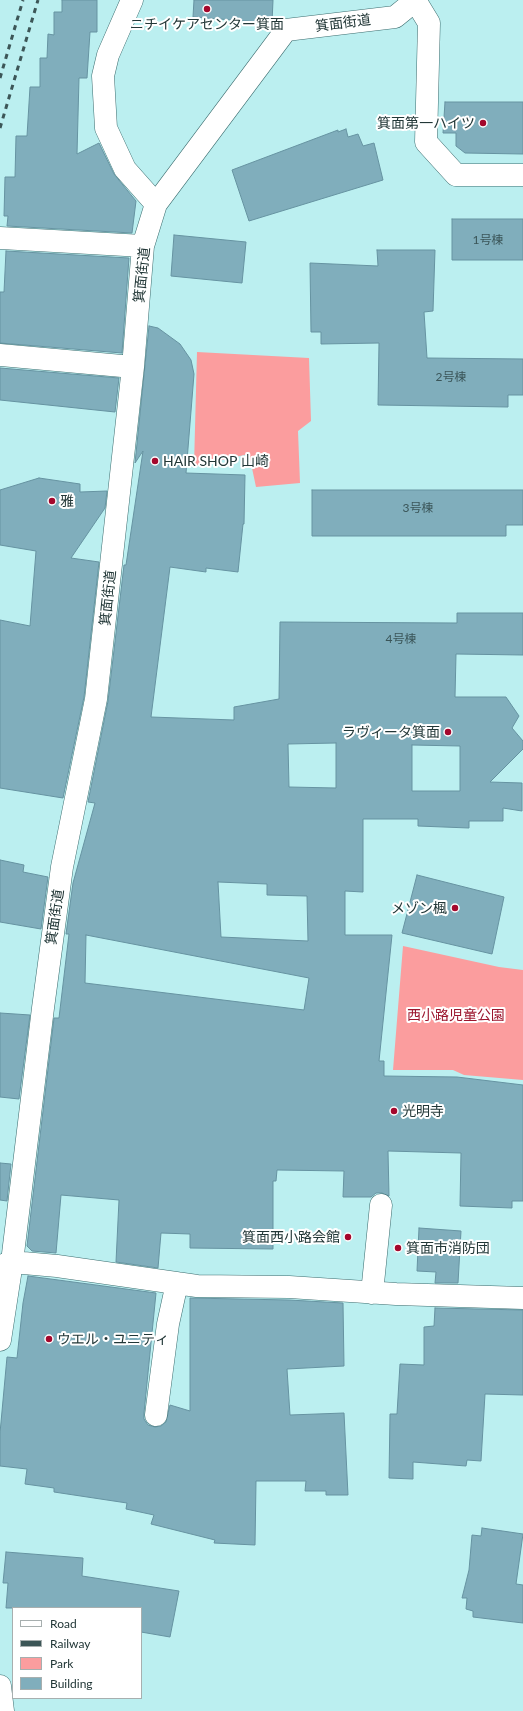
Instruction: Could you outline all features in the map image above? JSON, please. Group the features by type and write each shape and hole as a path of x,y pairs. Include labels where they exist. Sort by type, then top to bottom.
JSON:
{"street":[{"path":"132,0 108,55 103,76 106,128 125,168 156,204"},
{"path":"416,0 429,23 426,142 456,175 523,175"},
{"name":"箕面街道","path":"0,1340 6,1264 62,867 96,699 133,367 143,246 156,204 286,30 395,17 416,0"},
{"path":"0,238 143,246"},
{"path":"0,355 133,367"},
{"path":"372,1292 381,1206"},
{"path":"6,1264 57,1266 198,1286 289,1287 523,1298"},
{"path":"156,1415 168,1324 177,1283"},
{"path":"0,1686 3,1711"}],"green space":[{"path":"197,352 309,358 311,421 298,431 300,483 256,487 249,454 194,466"},
{"name":"西小路児童公園","path":"403,946 499,967 523,970 523,1080 464,1075 453,1070 393,1070"}],"building":[{"path":"62,0 97,0 97,32 90,32 87,78 79,78 77,154 99,143 114,174 136,201 132,233 7,226 8,216 4,216 5,177 15,177 16,136 27,136 30,87 40,87 40,58 47,58 48,34 54,35 54,12 62,12"},
{"path":"194,0 273,0 272,23 193,17"},
{"name":"箕面第一ハイツ","path":"445,102 523,102 523,154 465,153 456,146 456,133 443,133"},
{"path":"346,129 348,137 358,134 363,146 374,143 383,180 249,221 232,170 338,130 338,132"},
{"path":"452,219 523,219 523,260 452,260"},
{"path":"174,235 246,242 242,283 171,276"},
{"path":"377,250 435,250 433,311 424,312 427,358 523,359 523,395 508,395 508,407 378,405 379,343 321,344 321,332 311,332 310,263 378,266"},
{"path":"6,251 129,258 122,353 0,343 0,292 4,292"},
{"path":"149,326 158,328 180,344 191,360 194,374 186,473 245,475 244,524 238,572 206,568 206,572 170,567 151,717 234,720 234,707 279,699 280,622 457,623 457,613 523,613 523,655 456,654 455,697 506,697 519,716 512,728 523,741 523,749 490,782 522,783 522,811 503,808 503,821 469,821 469,828 418,826 418,819 363,819 363,892 345,891 345,935 392,935 379,1061 384,1061 384,1076 457,1077 523,1085 523,1201 512,1201 512,1208 460,1206 461,1153 388,1151 389,1196 382,1193 376,1193 371,1197 343,1197 344,1171 277,1170 276,1181 273,1181 273,1249 190,1248 190,1234 161,1233 158,1268 116,1262 119,1200 61,1195 56,1253 32,1251 27,1246 54,1018 59,1018 69,934 66,934 73,883 95,803 88,802 108,701 124,565 126,565 143,451 135,463","holes":["336,743 336,788 289,787 288,744","412,745 460,746 460,791 412,791","218,882 267,884 267,895 307,896 308,941 221,937","86,935 309,978 304,1010 85,983"]},
{"path":"0,368 119,378 115,412 0,400"},
{"path":"39,478 80,484 80,492 107,491 105,508 71,558 99,562 84,697 63,798 0,788 0,620 30,626 36,551 0,545 0,490"},
{"path":"312,490 523,490 523,525 506,525 506,536 312,536"},
{"path":"0,860 24,865 23,872 48,877 41,929 0,922"},
{"name":"メゾン楓","path":"417,875 504,897 492,954 402,933"},
{"path":"0,1013 30,1015 19,1099 0,1097"},
{"path":"0,1163 11,1164 7,1201 0,1200"},
{"path":"419,1228 461,1231 458,1283 435,1283 436,1272 417,1271"},
{"path":"28,1276 156,1293 144,1413 144,1419 148,1425 155,1427 161,1426 166,1422 170,1405 190,1411 190,1298 289,1300 343,1303 344,1366 287,1369 290,1415 344,1413 348,1495 326,1495 326,1491 305,1491 306,1481 256,1481 255,1545 214,1543 215,1540 151,1524 154,1515 126,1509 127,1503 54,1492 54,1488 25,1484 27,1469 0,1466 0,1433 7,1357 17,1358 23,1303"},
{"path":"435,1308 523,1310 523,1395 485,1394 481,1461 467,1460 466,1466 413,1462 413,1479 389,1478 390,1414 397,1414 400,1364 424,1365 424,1327 434,1326"},
{"path":"482,1528 523,1534 516,1584 523,1585 523,1623 473,1617 473,1611 466,1609 467,1598 462,1598 469,1570 472,1535 481,1536"},
{"path":"6,1552 83,1558 82,1576 179,1591 170,1637 142,1632 142,1607 6,1608 8,1583 3,1583"}],"railway":[{"path":"0,78 23,0"},
{"path":"0,128 38,0"}],"place":[{"name":"ニチイケアセンター箕面","path":"207,9"},
{"name":"箕面第一ハイツ","path":"483,123"},
{"name":"HAIR SHOP 山崎","path":"155,461"},
{"name":"雅","path":"52,501"},
{"name":"ラヴィータ箕面","path":"448,732"},
{"name":"メゾン楓","path":"455,908"},
{"name":"光明寺","path":"394,1111"},
{"name":"箕面西小路会館","path":"348,1237"},
{"name":"箕面市消防団","path":"398,1248"},
{"name":"ウエル・ユニティ","path":"49,1339"}]}
